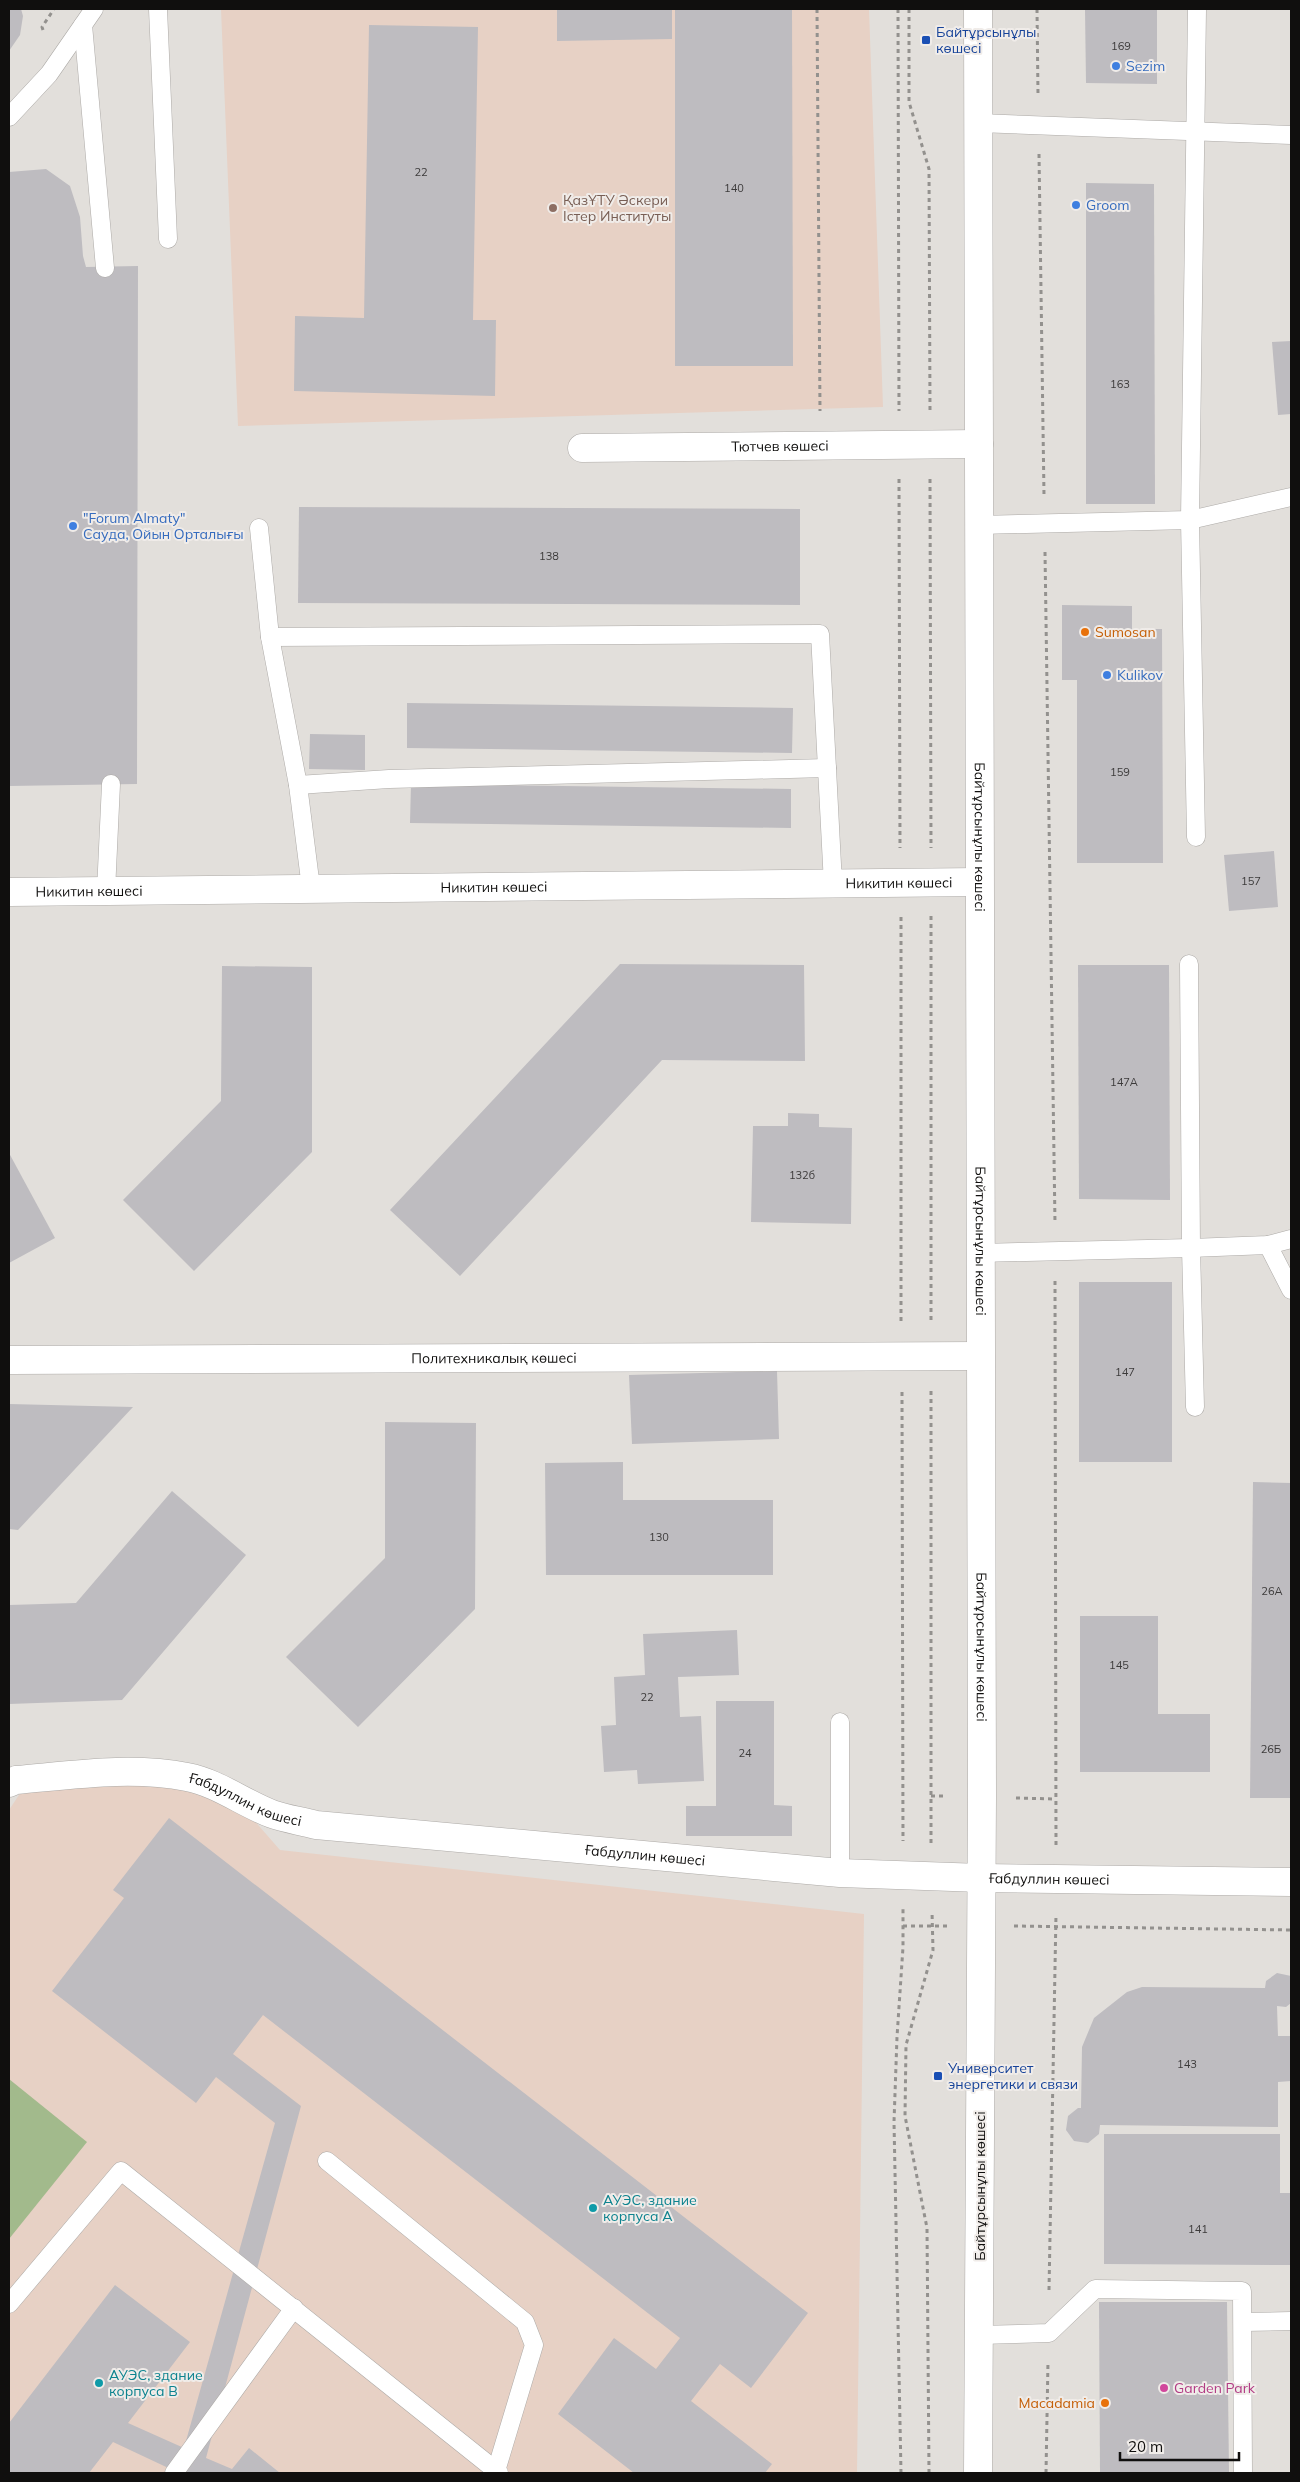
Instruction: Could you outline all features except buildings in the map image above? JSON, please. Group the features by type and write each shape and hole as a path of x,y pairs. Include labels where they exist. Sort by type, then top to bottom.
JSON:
{"street":[{"name":"Байтұрсынұлы көшесі","path":"978,9 979,1253 982,1926 978,2473"},
{"name":"Тютчев көшесі","path":"582,448 978,444"},
{"name":"Никитин көшесі","path":"9,892 979,882"},
{"name":"Политехникалық көшесі","path":"9,1360 980,1356"},
{"name":"Ғабдуллин көшесі","path":"9,1783 16,1780 108,1772 149,1773 189,1778 232,1794 272,1814 316,1825 840,1873 981,1878 1291,1882"}],"lane":[{"path":"9,117 49,74 94,9"},
{"path":"158,9 168,239"},
{"path":"1196,837 1190,520 1197,9"},
{"path":"83,25 104,268"},
{"path":"978,123 1291,135"},
{"path":"979,525 1190,520 1291,497"},
{"path":"259,528 270,637 298,785 311,888"},
{"path":"270,637 820,634 833,884"},
{"path":"298,785 389,779 827,768"},
{"path":"106,891 111,784"},
{"path":"1189,964 1191,1248 1195,1407"},
{"path":"979,1253 1268,1245 1291,1239"},
{"path":"1268,1245 1291,1290"},
{"path":"840,1722 840,1873"},
{"path":"9,2304 122,2171 498,2472 534,2345 525,2322 328,2161"},
{"path":"979,2335 1049,2333 1095,2289 1242,2291 1243,2473"},
{"path":"174,2473 294,2308"},
{"path":"1243,2322 1291,2321"}],"path":[{"path":"817,9 821,445"},
{"path":"898,9 903,1926 894,2122 901,2473"},
{"path":"908,9 909,102 929,169 933,1950 906,2045 905,2116 926,2228 929,2473"},
{"path":"903,1926 1291,1930"}],"shaded area":[{"name":"ҚазҰТУ Әскери Істер Институты","path":"221,9 869,9 883,407 238,426"},
{"path":"184,1778 232,1795 280,1850 864,1914 857,2473 9,2473 9,1810 27,1783"}],"green space":[{"path":"9,2079 87,2142 9,2239"}],"place":[{"name":"Байтұрсынұлы көшесі","path":"926,40"},
{"name":"Sezim","path":"1116,66"},
{"name":"Groom","path":"1076,205"},
{"name":"ҚазҰТУ Әскери Істер Институты","path":"553,208"},
{"name":"\"Forum Almaty\" Сауда, Ойын Орталығы","path":"73,526"},
{"name":"Sumosan","path":"1085,632"},
{"name":"Kulikov","path":"1107,675"},
{"name":"Университет энергетики и связи","path":"938,2076"},
{"name":"АУЭС, здание корпуса A","path":"593,2208"},
{"name":"АУЭС, здание корпуса В","path":"99,2383"},
{"name":"Garden Park","path":"1164,2388"},
{"name":"Macadamia","path":"1105,2403"}]}
